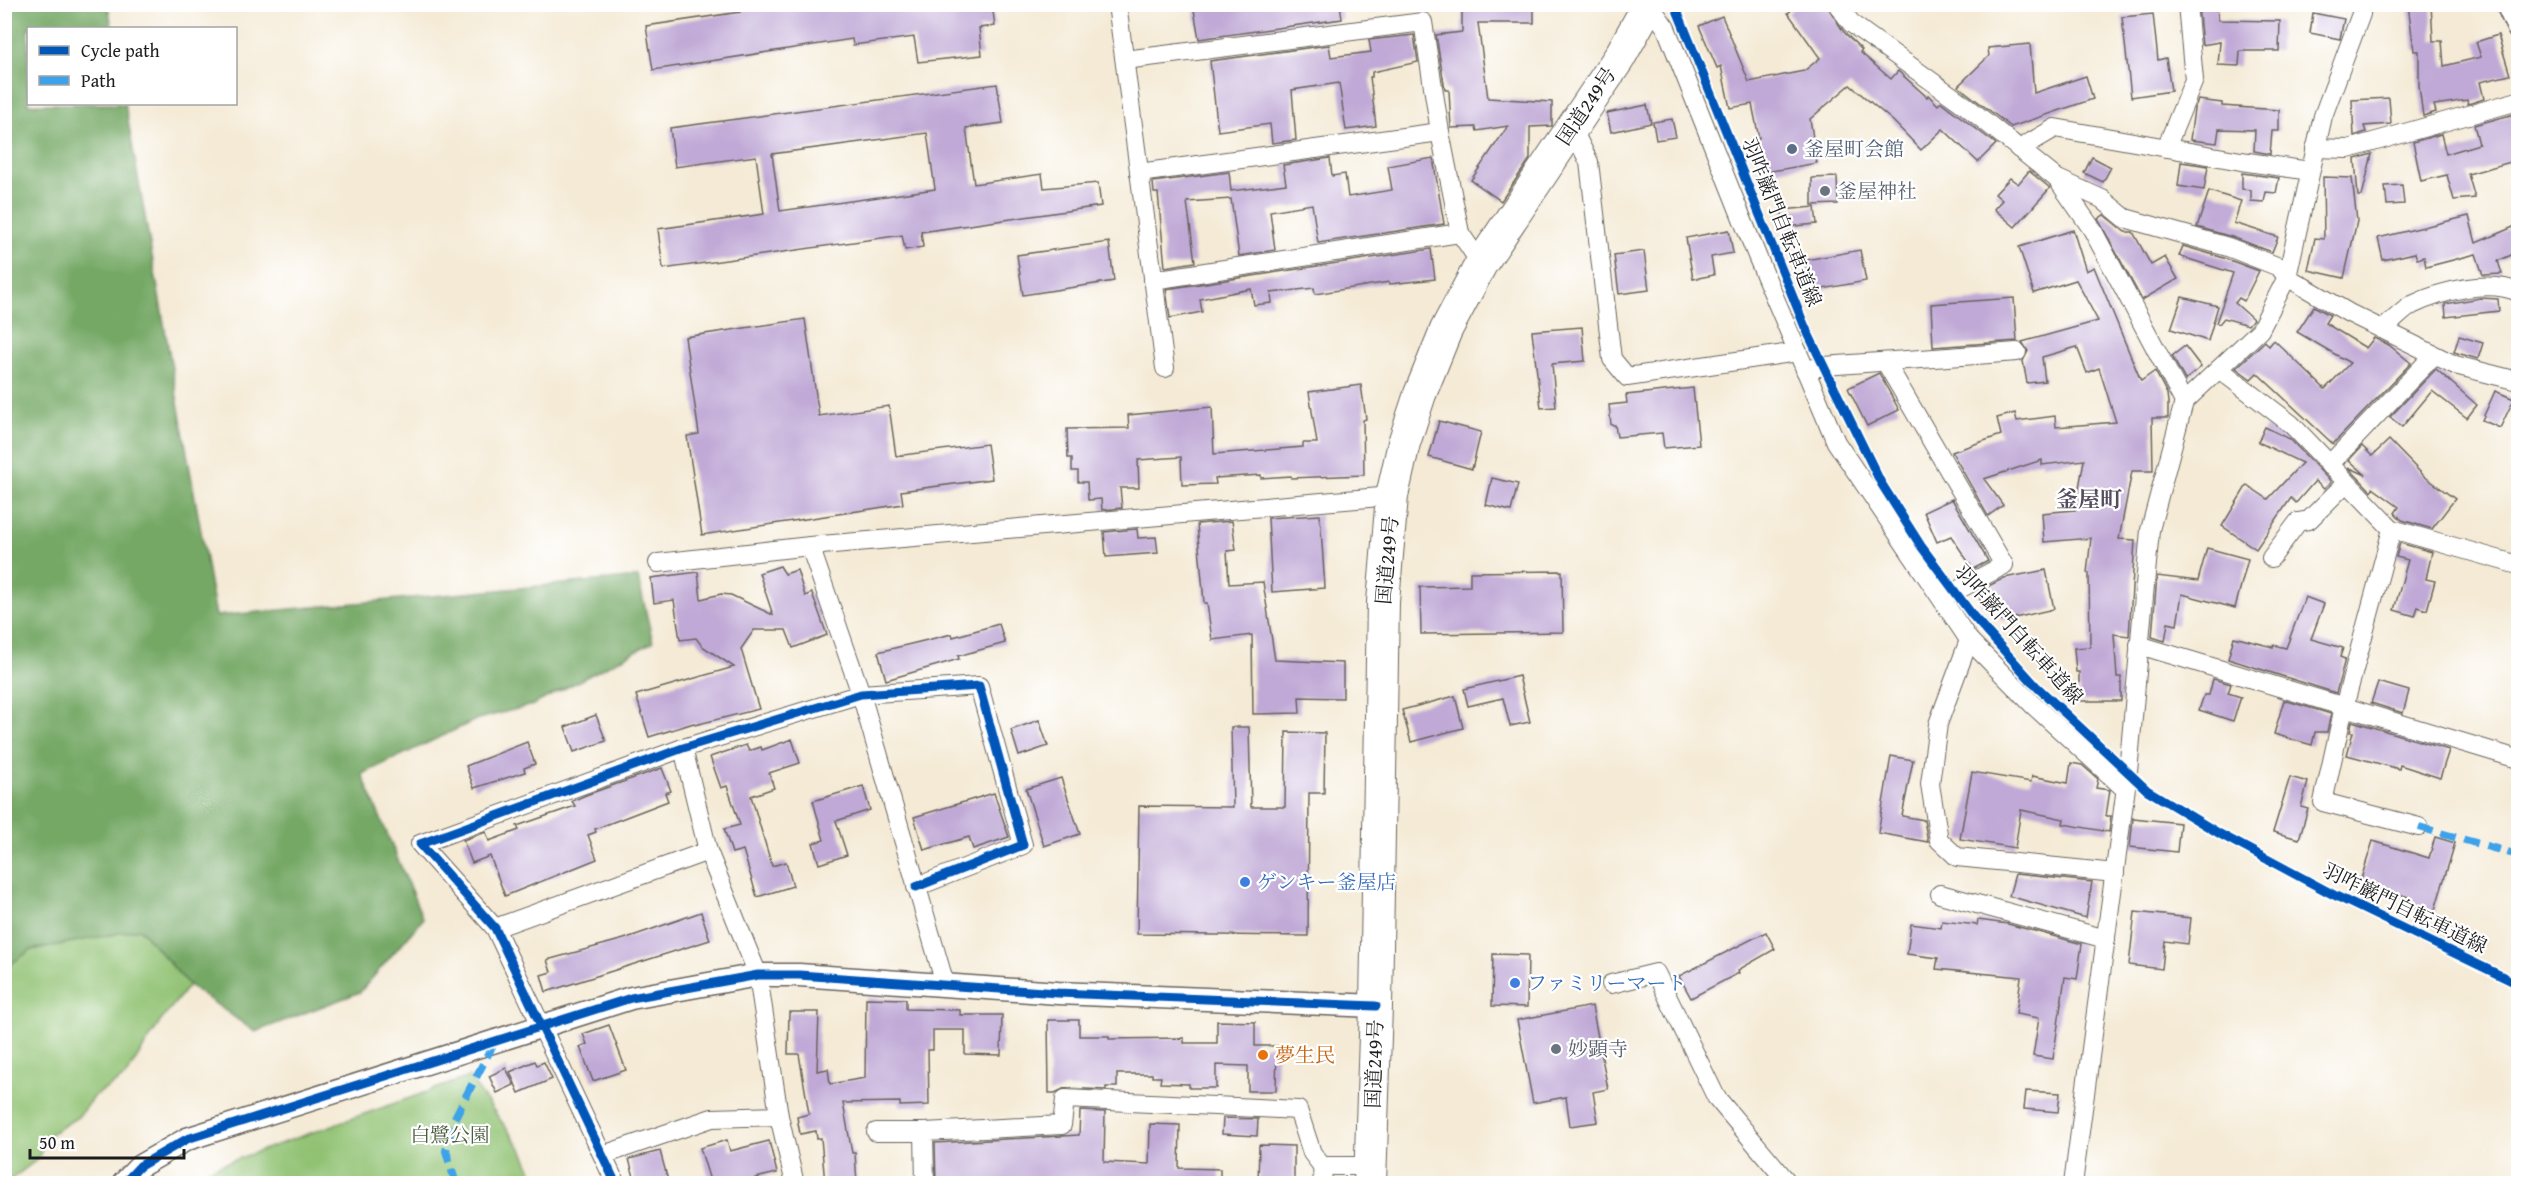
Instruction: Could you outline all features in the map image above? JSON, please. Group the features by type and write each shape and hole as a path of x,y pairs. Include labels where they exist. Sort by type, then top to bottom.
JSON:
{"highway":[{"name":"国道249号","path":"1370,1175 1376,1006 1383,602 1392,496 1404,442 1420,394 1446,330 1481,264 1618,57 1649,4"}],"street":[{"path":"1117,4 1165,368"},
{"path":"1649,4 1666,28 1836,442 1969,640 2032,704 2126,789"},
{"path":"1837,4 1852,24 1966,105 2057,179 2102,199 2126,218 2228,247 2279,267 2286,277 2434,355 2455,365 2518,381"},
{"path":"2166,148 2194,80 2187,4"},
{"path":"2073,1184 2126,789 2151,530 2184,402 2260,330 2286,277 2323,117 2361,14 2362,4"},
{"path":"2507,4 2518,28"},
{"path":"1125,60 1422,13 1440,132 1460,233 1481,264"},
{"path":"2315,148 2348,149 2518,101"},
{"path":"1572,128 1589,162 1612,359 1627,377 1798,352"},
{"path":"2019,149 2055,129 2310,171"},
{"path":"1139,173 1440,132"},
{"path":"2057,179 2092,229 2184,402"},
{"path":"1153,280 1460,233"},
{"path":"2383,329 2411,306 2455,289 2482,287 2518,292"},
{"path":"1805,370 1824,366 2018,352"},
{"path":"2330,465 2434,355"},
{"path":"1886,363 2004,565 1954,592"},
{"path":"2219,369 2291,424 2392,529 2518,565"},
{"path":"2271,558 2298,522 2308,520 2347,482"},
{"path":"658,562 810,546 1392,496"},
{"path":"2392,529 2344,707 2323,802 2419,827"},
{"path":"810,546 861,694 945,984"},
{"path":"1969,640 1938,724 1930,784 1939,840 1957,857 2115,873"},
{"path":"2139,645 2518,759"},
{"path":"616,1184 495,928 420,844 683,748 861,694 979,686 1023,845 916,887"},
{"path":"683,748 708,851 758,975 779,1116 795,1184"},
{"path":"495,928 708,851"},
{"path":"1940,894 2106,939"},
{"path":"1611,984 1656,973 1716,1097 1789,1184"},
{"path":"123,1184 140,1166 187,1139 631,998 758,975 798,975 1058,993 1376,1006"},
{"path":"876,1132 924,1132 1062,1125 1065,1099 1298,1110 1312,1153 1323,1175 1370,1175"},
{"path":"603,1155 712,1118 779,1116"},
{"path":"924,1132 926,1184"}],"green space":[{"path":"5,4 108,5 112,27 27,27 27,105 125,105 216,616 638,577 653,642 533,705 478,719 362,774 423,919 360,992 255,1032 189,985 140,929 31,950 5,968"},
{"path":"140,929 189,985 160,1022 125,1077 94,1096 78,1117 45,1137 39,1158 5,1184 5,968 31,950"},
{"name":"白鷺公園","path":"469,1077 523,1151 537,1183 169,1183"}],"building":[{"path":"739,4 779,4 780,9 809,4 819,4 819,8 846,4 992,4 995,26 979,28 982,55 918,62 914,37 853,45 852,39 653,70 646,26 740,12"},
{"path":"1193,4 1340,4 1342,19 1199,39"},
{"path":"1462,4 1534,4 1534,23 1478,23 1488,98 1552,102 1552,126 1530,127 1530,159 1501,201 1471,180 1508,126 1477,131 1476,127 1451,128 1449,90 1445,90 1436,35 1462,32"},
{"path":"1799,4 1826,4 1843,31 1862,50 1860,52 1891,79 1898,71 1927,97 1928,95 1938,105 1941,102 1996,144 1978,162 1943,129 1921,150 1893,121 1850,85 1810,119 1817,163 1761,173 1755,138 1759,138 1752,104 1730,108 1721,66 1717,68 1699,26 1722,16 1749,82 1804,71 1820,58 1788,13"},
{"path":"2198,4 2217,4 2218,20 2280,21 2279,51 2240,51 2239,66 2218,65 2220,42 2202,45"},
{"path":"2408,4 2431,4 2433,41 2442,41 2444,66 2481,57 2476,42 2498,35 2510,75 2480,82 2484,99 2468,104 2467,100 2434,105 2436,112 2423,116 2419,86 2419,51 2414,51"},
{"path":"2313,13 2344,19 2340,39 2310,33"},
{"path":"2153,14 2158,60 2166,58 2171,91 2131,97 2122,17"},
{"path":"1414,35 1418,62 1372,72 1372,77 1370,77 1376,126 1346,130 1339,83 1292,90 1296,140 1272,143 1270,124 1218,131 1210,61 1329,45 1331,57 1371,52 1369,40"},
{"path":"2030,44 2034,93 2086,76 2093,99 2011,127 1958,86 1989,56 1988,48"},
{"path":"997,84 1003,123 966,128 974,184 1042,174 1044,188 1098,183 1101,206 921,232 923,247 905,250 902,235 663,269 658,229 764,214 756,156 675,167 670,128","holes":["927,133 935,189 780,211 772,154"]},
{"path":"2389,98 2391,124 2364,126 2366,132 2354,136 2352,100"},
{"path":"2198,100 2222,103 2222,106 2279,110 2279,131 2272,131 2270,154 2254,151 2255,130 2219,129 2217,143 2190,140 2194,109"},
{"path":"1647,105 1651,123 1611,132 1607,113"},
{"path":"2518,113 2518,160 2468,174 2475,198 2454,200 2447,175 2421,181 2413,142 2441,134 2446,154 2479,144 2474,125"},
{"path":"1672,119 1676,137 1656,140 1653,122"},
{"path":"2372,154 2362,196 2358,196 2355,159"},
{"path":"2092,157 2111,167 2103,182 2084,173"},
{"path":"1330,158 1332,176 1345,174 1348,197 1392,190 1388,166 1433,158 1444,224 1318,243 1312,204 1270,211 1275,250 1239,256 1231,199 1187,202 1195,262 1165,267 1158,193 1154,193 1153,182 1229,172 1231,191 1286,184 1283,165"},
{"path":"2181,162 2208,166 2204,190 2178,186"},
{"path":"2029,171 2050,188 2015,227 1994,209 2002,200 1995,194 2010,178 2018,184"},
{"path":"2242,173 2279,178 2276,193 2266,192 2264,202 2251,201 2251,190 2242,189"},
{"name":"釜屋神社","path":"1837,177 1838,204 1812,205 1812,178"},
{"path":"2323,177 2352,178 2357,221 2344,278 2308,270 2315,238 2324,239"},
{"path":"2402,185 2404,204 2387,205 2385,186"},
{"path":"2209,191 2241,201 2234,223 2278,237 2272,252 2197,227"},
{"path":"1815,207 1817,224 1783,227 1782,210"},
{"path":"2104,215 2125,232 2133,232 2151,265 2165,257 2178,279 2142,300 2098,219"},
{"path":"2469,216 2476,243 2518,225 2518,252 2498,261 2502,274 2483,275 2476,254 2426,267 2424,257 2417,259 2415,253 2383,260 2378,238"},
{"path":"1729,230 1733,253 1711,257 1714,275 1693,279 1686,238"},
{"path":"2073,230 2086,271 2094,267 2141,381 2155,371 2167,394 2168,402 2168,418 2152,418 2153,471 2132,471 2119,539 2135,540 2129,636 2114,634 2117,677 2121,677 2121,701 2079,701 2079,672 2076,672 2074,648 2090,647 2089,573 2087,573 2091,538 2044,542 2042,513 2075,510 2084,460 2042,465 2042,460 1984,479 2003,505 1988,516 1952,452 2001,435 1997,418 2015,413 2017,421 2055,416 2056,427 2116,422 2099,368 2087,373 2077,347 2042,357 2045,381 2027,383 2023,361 2028,351 2022,342 2098,321 2076,280 2034,293 2019,247"},
{"path":"1109,242 1114,281 1023,295 1017,255"},
{"path":"2183,246 2259,271 2244,301 2239,298 2235,303 2253,319 2248,325 2224,318 2219,324 2216,323 2233,273 2179,256"},
{"path":"1431,249 1435,279 1390,284 1389,282 1315,294 1314,288 1271,293 1272,303 1254,305 1251,289 1200,299 1202,312 1170,318 1166,289"},
{"path":"1860,250 1866,281 1812,291 1806,260"},
{"path":"1644,251 1649,290 1619,294 1614,255"},
{"path":"2182,297 2218,306 2208,341 2171,329"},
{"path":"2014,298 2017,341 1933,347 1931,304"},
{"path":"2480,298 2498,299 2499,311 2446,317 2445,304"},
{"path":"2314,306 2330,315 2325,323 2366,348 2374,338 2389,345 2411,363 2333,444 2257,373 2251,379 2236,368 2265,341 2269,346 2274,340 2325,389 2350,363 2297,332"},
{"path":"805,319 819,416 889,406 896,456 987,444 992,479 901,491 903,504 702,535 687,436 699,434 685,337"},
{"path":"1582,327 1585,361 1552,364 1556,407 1541,408 1532,331"},
{"path":"2459,336 2483,343 2478,359 2454,352"},
{"path":"2185,346 2201,367 2185,380 2172,356"},
{"path":"2436,369 2477,405 2467,418 2432,391 2402,427 2390,417"},
{"path":"1879,373 1899,410 1867,426 1848,388"},
{"path":"1361,385 1366,419 1363,420 1364,475 1261,478 1261,475 1215,478 1216,484 1182,485 1181,457 1138,460 1139,488 1120,488 1122,508 1102,510 1101,499 1088,500 1087,482 1078,482 1078,471 1072,471 1072,458 1068,458 1067,429 1129,428 1128,415 1212,407 1214,454 1303,447 1303,443 1317,443 1309,392"},
{"path":"1693,388 1699,445 1664,448 1662,433 1617,437 1615,425 1611,425 1609,405 1627,403 1626,395"},
{"path":"2495,391 2514,399 2500,428 2482,420"},
{"path":"1439,421 1481,432 1472,469 1429,457"},
{"path":"2265,427 2290,439 2331,482 2324,489 2315,481 2296,503 2291,498 2256,549 2222,526 2247,485 2268,499 2302,463 2258,442"},
{"path":"2389,440 2424,476 2455,499 2432,529 2402,520 2395,513 2399,507 2373,488 2371,491 2348,467 2366,475 2349,460 2362,446 2372,456"},
{"path":"1492,478 1518,484 1511,511 1486,505"},
{"path":"1952,499 1988,561 1973,569 1951,536 1937,542 1924,512"},
{"path":"1320,515 1325,588 1272,592 1268,518"},
{"path":"1232,521 1236,550 1227,551 1229,584 1263,582 1275,660 1343,663 1343,698 1299,697 1300,713 1253,714 1252,635 1212,640 1207,603 1204,603 1197,524"},
{"path":"1137,529 1138,538 1156,537 1158,553 1106,557 1104,532"},
{"path":"2400,543 2432,552 2426,579 2435,581 2427,610 2418,607 2415,616 2394,610 2408,560 2396,557"},
{"path":"2207,548 2248,559 2235,608 2182,594 2177,625 2168,623 2165,641 2152,637 2157,576 2198,581"},
{"path":"780,566 785,574 797,570 805,596 812,593 827,635 793,648 786,630 754,630 741,649 759,709 695,725 694,723 649,737 636,695 734,667 702,646 696,638 680,640 674,600 654,603 651,578 698,572 701,599 721,594 731,595 773,615 759,573"},
{"path":"2046,570 2054,609 2001,621 1997,602 1981,605 1979,591 2004,578"},
{"path":"1562,571 1563,632 1421,634 1420,587 1470,586 1470,572"},
{"path":"2305,597 2324,604 2311,639 2343,648 2340,657 2345,659 2336,693 2228,659 2234,637 2286,648"},
{"path":"999,624 1005,643 886,680 878,652 952,634 953,637"},
{"path":"1519,676 1530,722 1510,726 1503,698 1468,706 1464,689"},
{"path":"2213,679 2231,684 2228,693 2241,697 2233,721 2199,710 2204,695 2209,695"},
{"path":"2378,682 2409,691 2403,713 2371,703"},
{"path":"1455,696 1463,728 1411,742 1402,710"},
{"path":"2284,700 2331,714 2327,732 2315,732 2312,745 2274,734"},
{"path":"596,715 606,741 574,752 565,727"},
{"path":"1039,720 1048,746 1019,756 1011,730"},
{"path":"2352,721 2449,750 2440,778 2400,765 2399,769 2347,755 2353,732 2350,732"},
{"path":"1231,727 1249,727 1251,807 1285,807 1286,732 1325,733 1324,793 1309,793 1308,936 1137,934 1139,806 1233,807"},
{"path":"792,739 800,763 769,773 774,788 751,796 772,866 786,862 793,886 757,897 743,850 732,853 724,829 740,825 727,786 721,788 710,757 746,745 749,751 761,747 762,750"},
{"path":"527,742 535,764 524,768 525,772 474,788 466,766"},
{"path":"1891,756 1913,760 1902,816 1924,820 1928,842 1878,833"},
{"path":"2071,763 2082,765 2098,779 2096,788 2110,790 2106,816 2111,816 2109,832 2063,824 2064,819 2021,810 2015,848 1960,839 1972,772 2031,782 2032,776 2068,783"},
{"path":"662,768 671,791 665,793 668,801 595,829 596,832 588,835 597,859 505,896 490,856 472,863 463,840 486,832 489,841 519,830 517,826 575,806 572,801 586,795"},
{"path":"2290,777 2308,782 2301,807 2308,809 2299,839 2273,832"},
{"path":"1061,778 1080,834 1044,846 1026,789"},
{"path":"863,786 870,810 836,821 847,855 819,864 813,843 824,840 813,801"},
{"path":"994,793 1009,837 973,849 969,837 924,850 914,817"},
{"path":"2133,818 2180,823 2177,852 2130,847"},
{"path":"2435,837 2455,843 2434,913 2410,906 2412,898 2360,882 2373,841 2429,858"},
{"path":"2015,874 2092,882 2086,918 2009,896"},
{"path":"701,912 710,940 546,992 541,975 551,972 547,960 624,939"},
{"path":"2135,912 2191,918 2188,944 2165,941 2162,969 2129,965"},
{"path":"1978,920 2008,924 2082,944 2077,979 2065,977 2053,1059 2033,1056 2039,1018 2016,1014 2021,977 1936,969 1938,958 1907,954 1911,924 1941,928 1942,921 1977,925"},
{"path":"1766,932 1775,949 1738,970 1739,973 1691,998 1679,976"},
{"path":"1493,954 1528,955 1527,1007 1492,1006"},
{"path":"866,998 906,999 906,1009 960,1010 960,1015 1002,1015 1001,1055 965,1054 965,1030 933,1030 933,1050 928,1050 929,1105 900,1106 900,1102 843,1103 852,1153 855,1153 857,1184 825,1184 821,1138 817,1139 816,1131 800,1134 797,1117 809,1114 799,1054 788,1054 789,1012 819,1012 817,1071 828,1069 830,1084 865,1078"},
{"path":"1592,1006 1608,1089 1593,1092 1598,1122 1570,1126 1566,1097 1533,1103 1517,1020"},
{"path":"1048,1020 1079,1020 1079,1036 1109,1036 1109,1039 1184,1038 1184,1043 1217,1043 1217,1021 1255,1022 1255,1046 1277,1046 1276,1091 1248,1091 1248,1066 1216,1065 1216,1088 1189,1088 1189,1084 1160,1083 1161,1077 1152,1077 1152,1074 1117,1074 1117,1087 1106,1087 1106,1090 1065,1088 1049,1093"},
{"path":"609,1025 626,1070 593,1081 580,1047 587,1044 583,1034"},
{"path":"535,1061 537,1065 544,1062 552,1079 519,1093 510,1072"},
{"path":"506,1068 514,1085 497,1093 489,1076"},
{"path":"2026,1091 2060,1093 2058,1112 2024,1109"},
{"path":"1080,1111 1105,1112 1104,1162 1149,1164 1150,1124 1180,1125 1179,1168 1220,1169 1220,1184 936,1184 935,1143 1079,1135"},
{"path":"1223,1118 1258,1119 1257,1136 1222,1134"},
{"path":"727,1140 730,1151 769,1141 777,1173 755,1178 756,1184 711,1184 700,1148"},
{"path":"1259,1145 1294,1146 1294,1184 1258,1184"},
{"path":"660,1151 669,1184 636,1184 629,1159"}],"marked path":[{"path":"2419,827 2518,855"},
{"path":"456,1184 446,1151 452,1123 495,1041"}],"cycle path":[{"name":"羽咋巌門自転車道線","path":"1673,4 1805,327 1827,373 1881,483 1921,546 1973,616 2036,686 2147,790 2220,834 2334,895 2518,984"},
{"path":"616,1184 495,928 420,844 683,748 861,694 979,686 1023,845 916,887"},
{"path":"123,1184 140,1166 187,1139 631,998 758,975 799,975 1058,993 1376,1006"}],"place":[{"name":"釜屋町会館","path":"1792,149"},
{"name":"釜屋神社","path":"1825,191"},
{"name":"ゲンキー釜屋店","path":"1245,882"},
{"name":"ファミリーマート","path":"1515,983"},
{"name":"妙顕寺","path":"1556,1049"},
{"name":"夢生民","path":"1263,1055"}],"district":[{"name":"釜屋町","path":"2089,499"}]}
